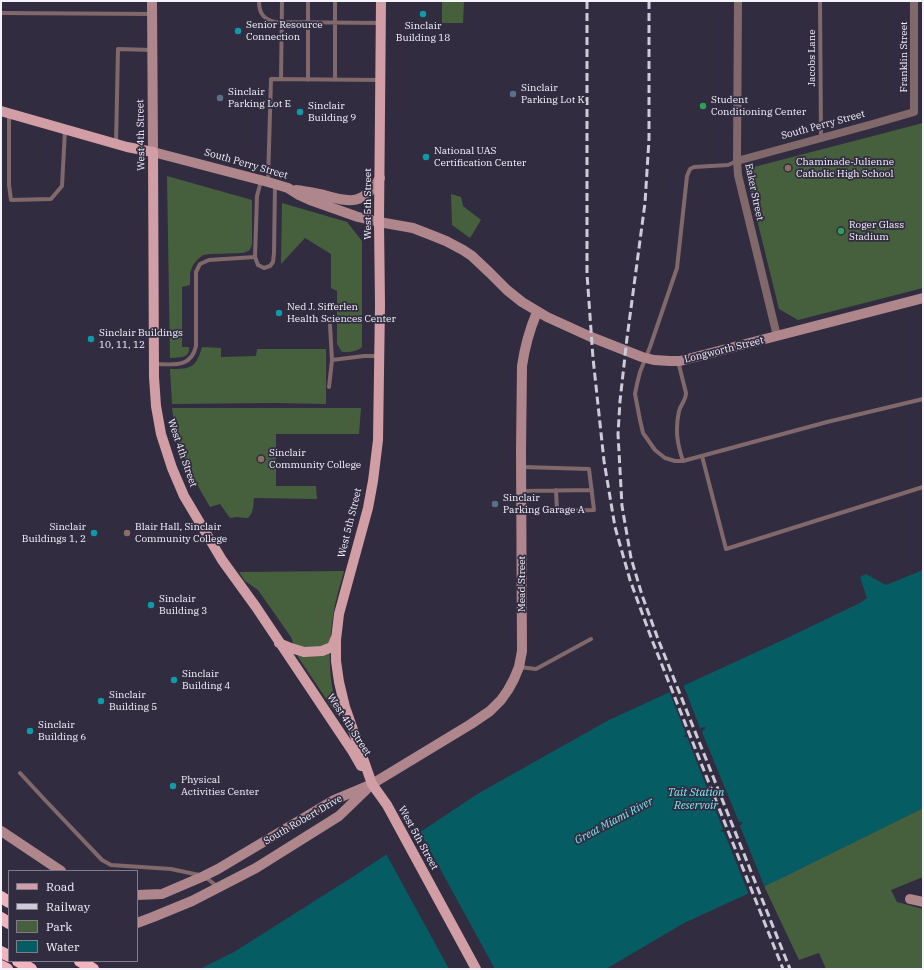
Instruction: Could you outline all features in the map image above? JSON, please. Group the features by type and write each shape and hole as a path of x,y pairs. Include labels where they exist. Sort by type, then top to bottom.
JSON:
{"highway":[{"path":"20,962 31,969"},
{"path":"82,962 93,969"},
{"path":"1,966 7,969"}],"main road":[{"name":"West 5th Street","path":"381,1 378,432 373,481 364,525 339,614 336,661 343,700 372,784 387,805 476,969"},
{"name":"South Perry Street","path":"5,112 127,147 153,152"},
{"name":"West 4th Street","path":"153,152 154,364 156,406 161,434 172,468 184,496 222,560 353,752 372,784"},
{"path":"280,643 304,652 322,652 332,647 337,636"}],"street":[{"name":"West 4th Street","path":"152,1 153,152"},
{"name":"Eaker Street","path":"738,1 738,175 777,336"},
{"name":"Franklin Street","path":"914,1 914,112"},
{"name":"South Perry Street","path":"737,160 914,112"},
{"name":"South Perry Street","path":"153,152 288,188 310,200 358,217 413,228 446,241 477,260"},
{"path":"288,188 347,201 362,198 368,194 380,178"},
{"name":"Longworth Street","path":"477,260 507,290 537,312 591,337 654,360 670,362 923,298"},
{"name":"Mead Street","path":"372,784 490,711 508,690 519,667 522,651 522,366 529,333 537,312"},
{"name":"South Robert Drive","path":"138,895 162,894 204,876 334,800 372,784"},
{"name":"South Robert Drive","path":"138,923 192,901 256,868 339,816 372,784"},
{"path":"1,832 59,870"},
{"path":"910,899 923,902"}],"lane":[{"path":"259,1 262,14 267,20 275,22 381,23"},
{"path":"281,79 282,1"},
{"path":"308,1 308,80"},
{"path":"335,1 335,80"},
{"name":"Jacobs Lane","path":"820,1 821,138"},
{"path":"1,13 152,14"},
{"path":"116,144 118,50 152,50"},
{"path":"268,182 257,196 255,257 258,265 264,268 270,266 273,262 274,253 268,182 270,79 380,80"},
{"path":"5,112 11,200 51,199 62,186 64,129"},
{"path":"737,160 728,165 694,167 690,169 687,176 677,268 640,372 635,394 643,433 655,450 665,458 675,461 683,461 923,398"},
{"path":"154,364 181,364 188,361 194,355 196,346 196,272 200,264 209,260 255,257"},
{"path":"329,387 332,360 330,325"},
{"path":"332,360 364,356 379,356"},
{"path":"678,361 686,393 686,397 680,410 676,436 683,461"},
{"path":"702,456 726,549 923,487"},
{"path":"521,467 589,470 594,510 557,511 556,490"},
{"path":"521,491 592,490"},
{"path":"519,667 536,669 592,639"},
{"path":"20,773 102,860 111,865 171,869 204,876 218,888"}],"green space":[{"path":"464,1 463,23 442,23 442,2"},
{"name":"Roger Glass Stadium","path":"923,123 923,288 798,320 779,309 746,175 750,168"},
{"path":"167,176 252,200 252,244 250,250 243,253 203,255 193,265 190,273 190,285 182,287 182,347 189,347 189,351 188,354 183,357 170,358"},
{"path":"451,194 461,197 463,206 481,220 470,238 452,225"},
{"path":"282,203 347,222 362,241 362,347 357,350 342,352 337,344 337,291 331,288 331,254 305,238 281,264"},
{"path":"202,347 221,348 221,357 256,356 257,349 326,349 326,404 172,404 170,369 183,369 192,366 200,354"},
{"path":"172,408 361,408 359,434 276,434 276,486 316,486 317,499 254,498 252,511 248,518 230,518 220,504 210,507 194,478 178,443"},
{"path":"344,571 336,599 330,646 332,686 340,714 337,715 298,657 291,637 258,590 245,581 239,572"},
{"path":"923,808 923,877 891,890 897,902 923,909 923,969 826,969 819,953 799,960 764,886"}],"water":[{"name":"Tait Station Reservoir","path":"923,570 923,808 778,880 684,923 606,969 200,969 234,952 351,878 479,793 609,720 860,603 867,598 860,577 866,574 886,585"}],"pier":[{"path":"683,684 700,728 705,727 702,732 739,822 743,822 740,826 765,888 749,895 724,832 720,831 723,829 687,737 683,737 686,734 669,691"},
{"path":"419,830 495,969 449,969 385,852"}],"railway":[{"path":"587,1 587,274 593,358 604,461 615,527 630,580 652,640 783,969"},
{"path":"649,1 649,139 645,203 627,338 618,434 622,506 631,558 642,595 658,639 790,969"}],"place":[{"name":"Sinclair Building 18","path":"423,14"},
{"name":"Senior Resource Connection","path":"238,31"},
{"name":"Sinclair Parking Lot K","path":"513,94"},
{"name":"Sinclair Parking Lot E","path":"220,98"},
{"name":"Student Conditioning Center","path":"703,106"},
{"name":"Sinclair Building 9","path":"300,112"},
{"name":"National UAS Certification Center","path":"426,157"},
{"name":"Chaminade-Julienne Catholic High School","path":"788,168"},
{"name":"Roger Glass Stadium","path":"841,231"},
{"name":"Ned J. Sifferlen Health Sciences Center","path":"279,313"},
{"name":"Sinclair Buildings 10, 11, 12","path":"91,339"},
{"name":"Sinclair Community College","path":"261,459"},
{"name":"Sinclair Parking Garage A","path":"495,504"},
{"name":"Sinclair Buildings 1, 2","path":"94,533"},
{"name":"Blair Hall, Sinclair Community College","path":"127,533"},
{"name":"Sinclair Building 3","path":"151,605"},
{"name":"Sinclair Building 4","path":"174,680"},
{"name":"Sinclair Building 5","path":"101,701"},
{"name":"Sinclair Building 6","path":"30,731"},
{"name":"Physical Activities Center","path":"173,786"}],"water label":[{"name":"Great Miami River","path":"614,821"}]}
